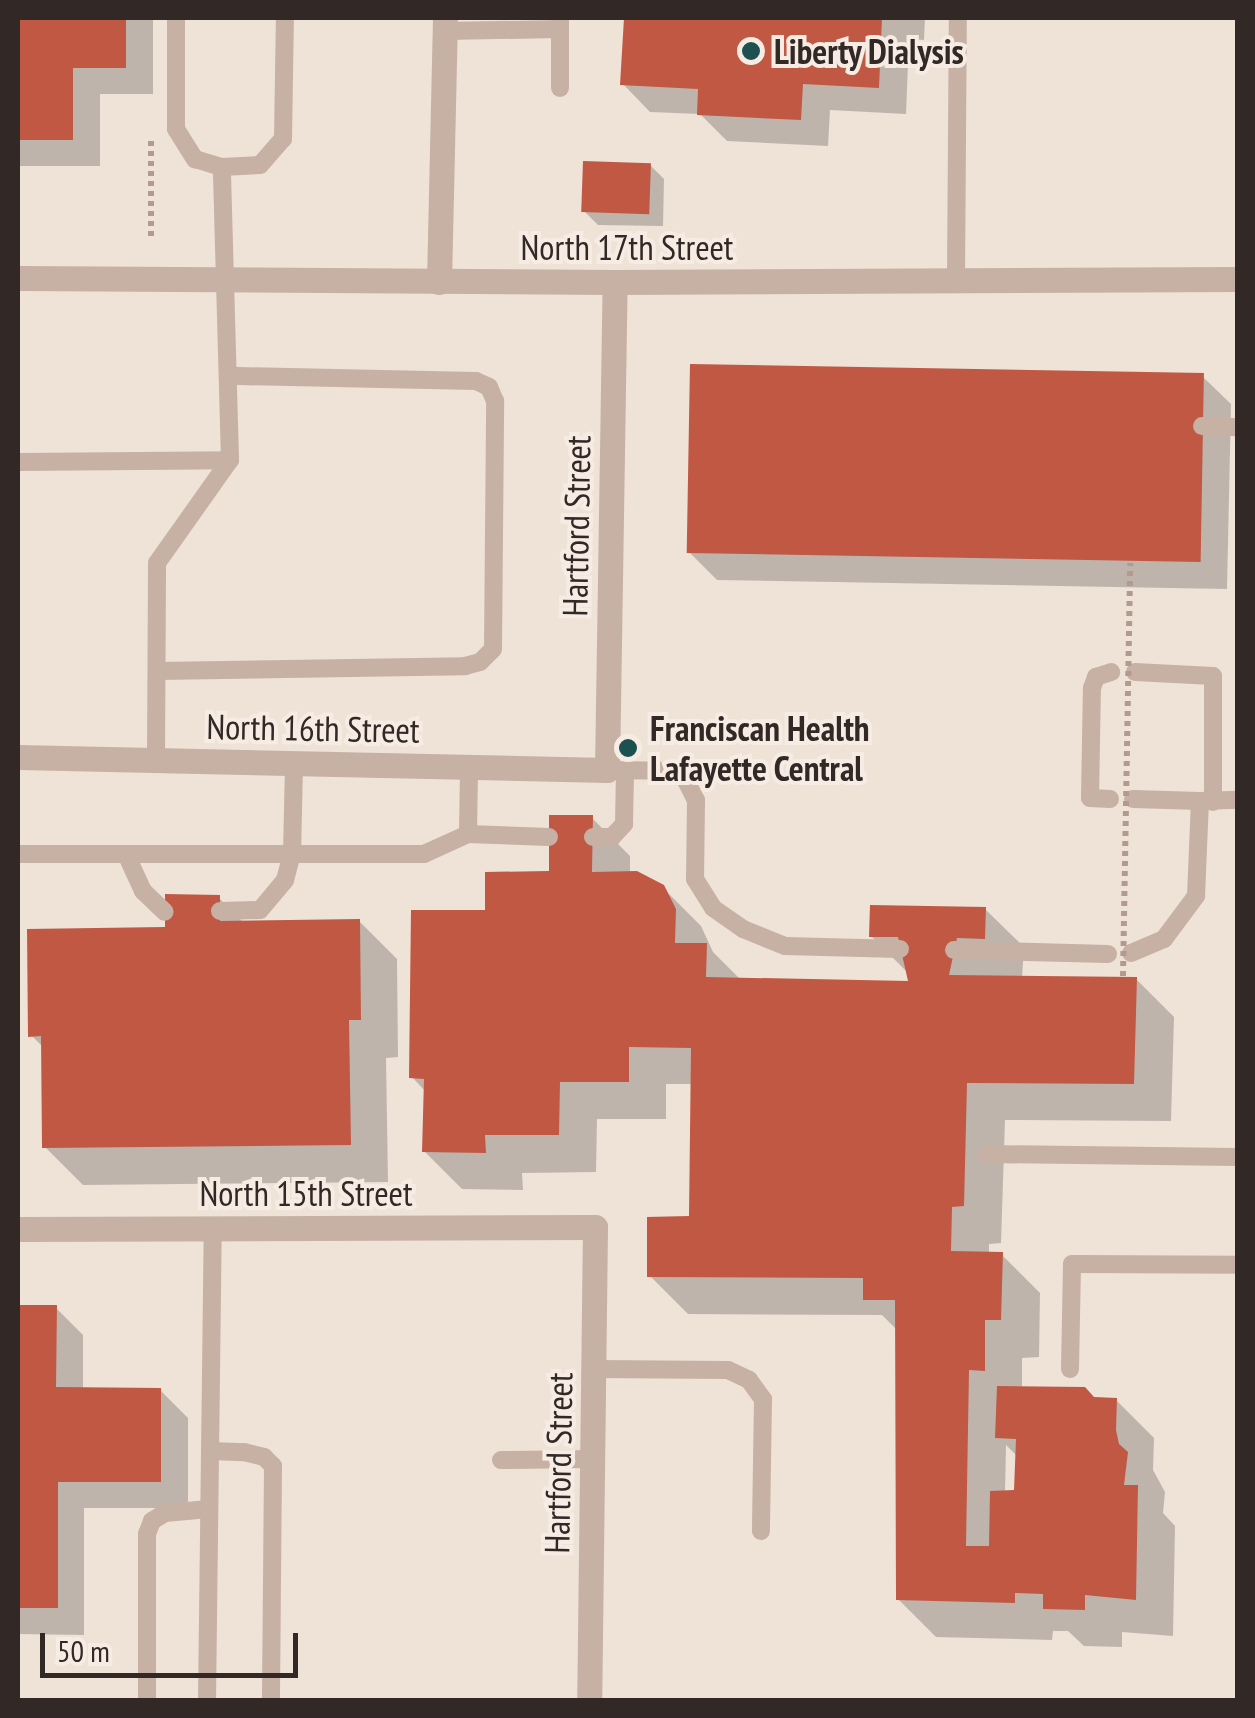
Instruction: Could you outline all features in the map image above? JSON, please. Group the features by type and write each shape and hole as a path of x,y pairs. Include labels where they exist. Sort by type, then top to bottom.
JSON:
{"street":[{"path":"439,282 445,24"},
{"name":"North 17th Street","path":"18,278 439,282 1238,279"},
{"name":"Hartford Street","path":"615,282 616,770"},
{"name":"North 16th Street","path":"18,757 616,770"},
{"name":"Hartford Street","path":"589,1700 595,1227"},
{"name":"North 15th Street","path":"18,1230 595,1227"}],"lane":[{"path":"176,18 176,130 195,159 222,167 260,165 283,139 285,18"},
{"path":"956,280 958,18"},
{"path":"445,24 560,24 560,88"},
{"path":"156,760 158,564 230,460 231,376 223,280 222,167"},
{"path":"157,672 465,666 480,662 493,649 495,401 489,387 476,380 231,376"},
{"path":"1202,426 1238,427"},
{"path":"18,462 230,460"},
{"path":"1110,799 1090,798 1092,688 1096,677 1111,672"},
{"path":"1131,953 1164,939 1196,896 1206,802 1212,676 1135,672"},
{"path":"220,910 260,910 285,880 292,854 294,763"},
{"path":"468,834 469,766"},
{"path":"593,837 612,837 624,824 616,770 681,771 696,800 695,879 713,908 744,929 785,946 900,949"},
{"path":"1133,800 1238,800"},
{"path":"18,854 424,854 468,834 549,837"},
{"path":"126,854 143,891 165,912"},
{"path":"954,950 1108,954"},
{"path":"987,1154 1238,1157"},
{"path":"207,1700 213,1228"},
{"path":"1070,1370 1072,1264 1238,1265"},
{"path":"594,1369 728,1370 749,1380 763,1399 762,1531"},
{"path":"210,1451 244,1452 264,1457 273,1466 271,1700"},
{"path":"501,1460 592,1460"},
{"path":"147,1700 147,1534 152,1521 165,1513 209,1509"}],"path":[{"path":"1123,976 1130,563"}],"building":[{"path":"18,18 126,18 126,68 73,68 73,140 18,140"},
{"name":"Liberty Dialysis","path":"624,18 882,18 879,88 803,84 801,120 697,115 698,89 620,85"},
{"path":"583,161 651,163 649,214 581,212"},
{"path":"690,364 1204,373 1201,562 687,553"},
{"path":"549,815 593,815 592,872 637,871 664,885 676,909 675,943 707,943 706,977 908,981 898,937 869,937 870,905 986,907 985,939 957,938 949,975 1137,977 1134,1084 967,1083 964,1206 952,1207 951,1251 1003,1252 1001,1320 985,1320 985,1371 969,1370 966,1546 989,1546 990,1491 1014,1490 1016,1439 995,1438 997,1386 1085,1387 1094,1397 1117,1398 1116,1430 1119,1444 1128,1452 1124,1485 1138,1485 1136,1600 1085,1595 1085,1610 1043,1609 1043,1594 1015,1593 1015,1603 896,1600 895,1300 863,1300 863,1278 647,1277 647,1217 689,1216 691,1048 629,1047 629,1082 560,1082 559,1135 485,1135 486,1153 422,1152 424,1079 409,1078 411,910 485,910 485,872 549,871"},
{"path":"165,894 220,895 220,921 360,919 361,1020 349,1020 351,1145 42,1148 41,1036 28,1037 27,929 165,927"},
{"path":"18,1305 57,1305 56,1387 161,1388 161,1482 58,1482 58,1608 18,1608"}],"place":[{"name":"Liberty Dialysis","path":"751,51"},
{"name":"Franciscan Health Lafayette Central","path":"628,748"}]}
